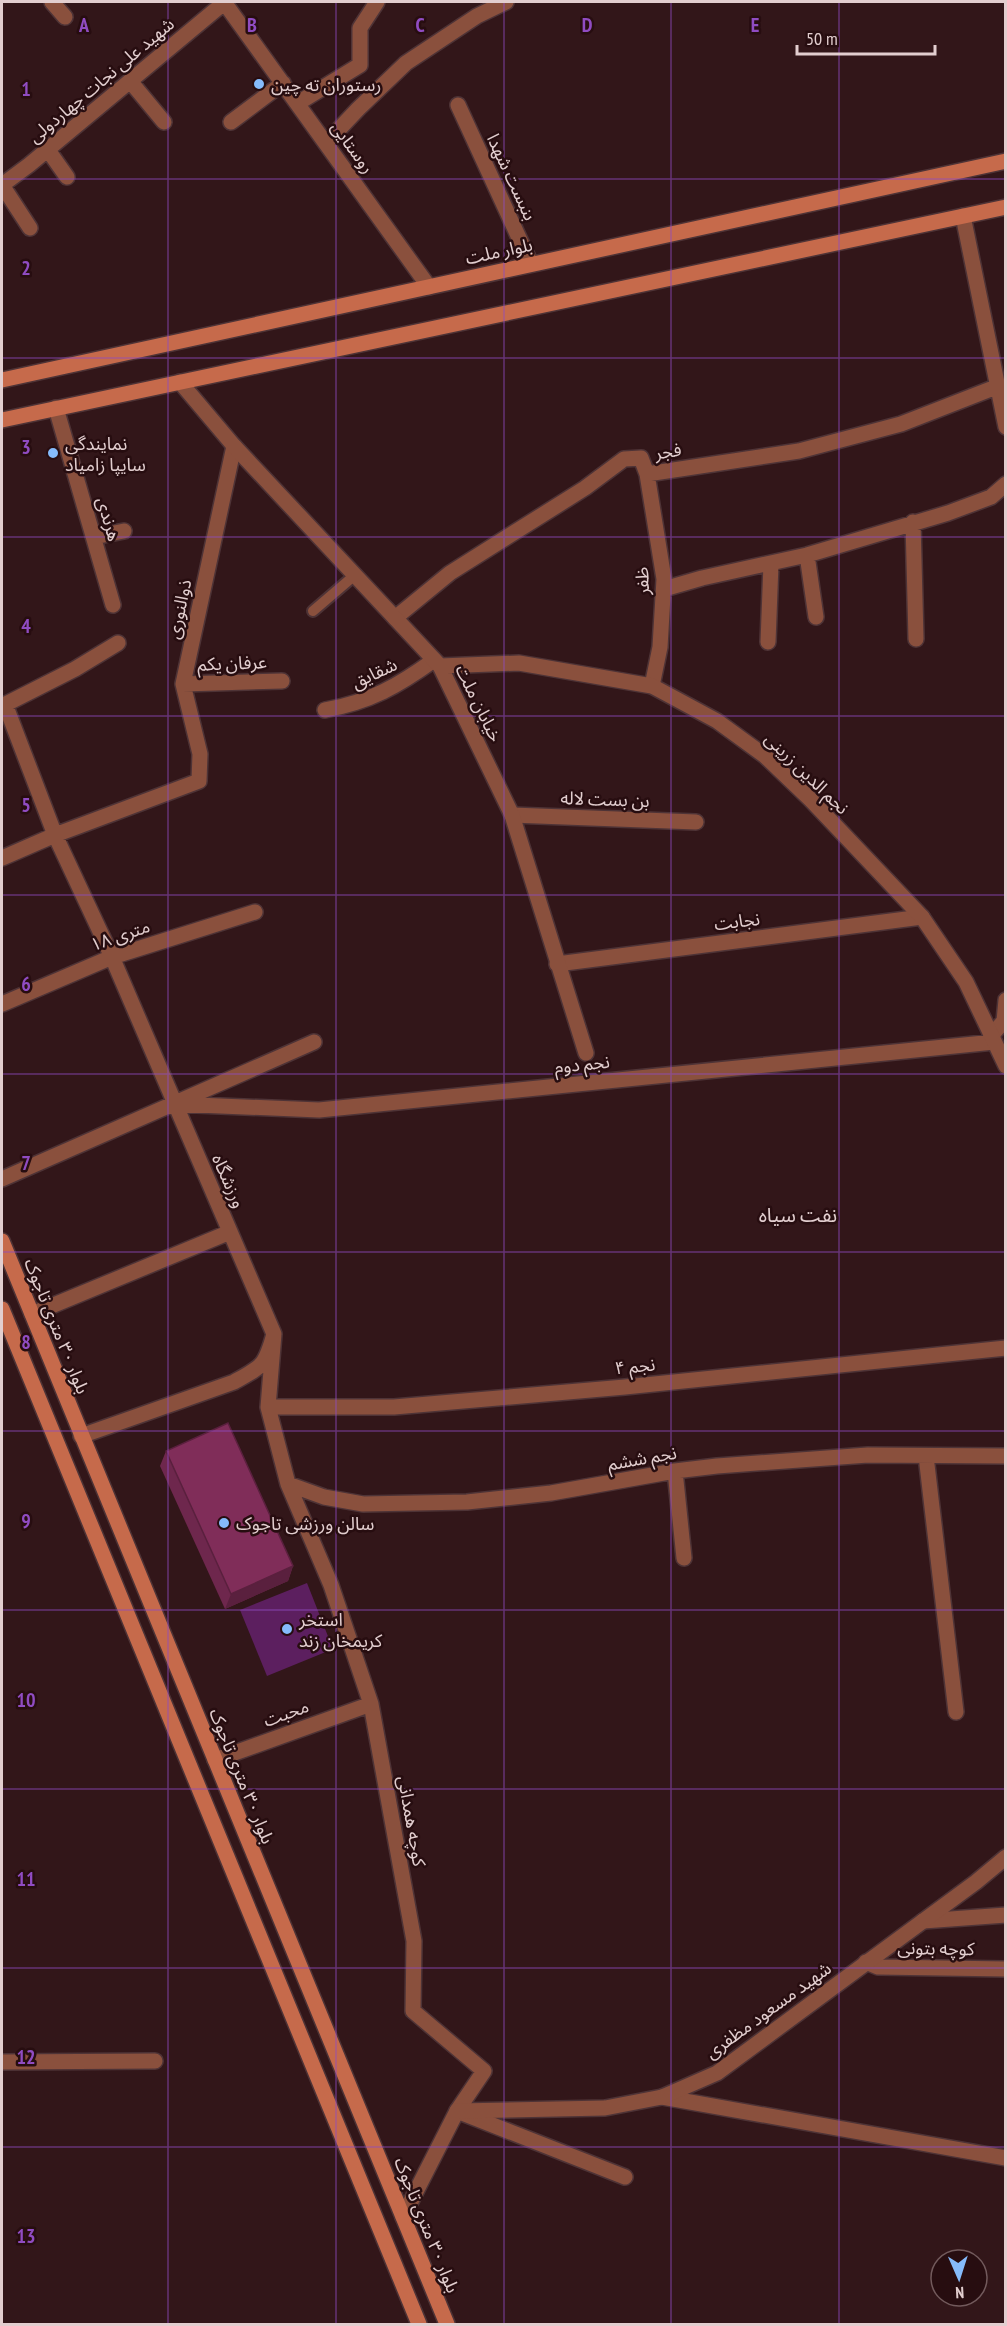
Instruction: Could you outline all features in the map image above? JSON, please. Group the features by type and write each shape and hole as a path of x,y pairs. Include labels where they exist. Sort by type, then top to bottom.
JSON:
{"main road":[{"name":"بلوار ملت","path":"2,380 1005,161"},
{"path":"2,420 1005,207"},
{"name":"بلوار ۳۰ متری تاجوک","path":"2,1241 447,2325"},
{"path":"2,1310 419,2325"}],"street":[{"path":"52,2 65,17"},
{"name":"روستایی","path":"225,2 429,287"},
{"name":"شهید علی نجات چهاردولی","path":"2,185 48,150 225,2"},
{"path":"298,103 360,65 360,28 377,2"},
{"path":"326,143 405,63 477,16 506,2"},
{"path":"130,81 164,122"},
{"path":"231,122 283,83"},
{"name":"بنبست شهدا","path":"458,105 531,264"},
{"path":"48,150 67,177"},
{"path":"2,185 30,228"},
{"path":"963,216 1005,428"},
{"name":"خیابان ملت","path":"180,382 234,446 437,663 512,815 586,1053"},
{"name":"فجر","path":"395,618 450,573 585,488 624,459 641,458 647,474 799,451 901,424 996,387"},
{"name":"هرندی","path":"56,408 113,605"},
{"name":"ذوالنوری","path":"55,836 199,781 200,754 183,684 234,446"},
{"name":"ظفر","path":"647,474 664,579 660,646 652,686"},
{"path":"663,589 807,555 948,513 991,497 1005,484"},
{"path":"913,522 916,639"},
{"path":"94,537 124,531"},
{"path":"807,555 816,617"},
{"path":"768,642 771,564"},
{"path":"3,705 118,643"},
{"name":"نجم الدین زرینی","path":"437,663 519,663 652,686 717,721 765,756 811,800 922,917 966,982 1005,1066"},
{"name":"شقایق","path":"326,710 351,705 379,695 437,663"},
{"name":"عرفان یکم","path":"183,684 282,681"},
{"name":"ورزشگاه","path":"3,705 55,836 112,957 173,1104 274,1334"},
{"name":"بن بست لاله","path":"512,815 696,822"},
{"path":"2,858 55,836"},
{"name":"۱۸ متری","path":"2,1004 112,957 255,912"},
{"name":"نجابت","path":"557,964 922,917"},
{"path":"993,1039 1004,1020 1005,1000"},
{"name":"نجم دوم","path":"173,1104 319,1110 993,1039"},
{"path":"2,1179 314,1042"},
{"path":"32,1314 230,1232"},
{"path":"81,1436 234,1382 255,1371 267,1359 274,1334"},
{"name":"کوچه همدانی","path":"274,1334 268,1407 288,1484 331,1585 371,1704 414,1941 413,2011 484,2071 457,2111"},
{"name":"نجم ۴","path":"268,1407 394,1407 626,1387 1005,1348"},
{"name":"نجم ششم","path":"288,1484 324,1497 363,1504 467,1502 551,1493 675,1471 868,1455 1005,1456"},
{"path":"926,1456 956,1712"},
{"path":"675,1471 684,1558"},
{"name":"محبت","path":"215,1760 371,1704"},
{"name":"شهید مسعود مظفری","path":"457,2111 604,2108 662,2097 717,2073 1005,1857"},
{"path":"923,1920 1005,1915"},
{"name":"کوچه بتونی","path":"866,1962 878,1967 1005,1969"},
{"path":"2,2062 155,2061"},
{"path":"662,2097 1005,2158"},
{"path":"403,2217 457,2111 625,2177"}],"lane":[{"path":"313,611 355,575"}],"shaded area":[{"name":"استخر کریمخان زند","path":"307,1583 333,1649 267,1676 240,1610"}],"building":[{"name":"سالن ورزشی تاجوک","path":"228,1423 293,1566 231,1594 166,1451"}],"place":[{"name":"رستوران ته چین","path":"259,84"},
{"name":"نمایندگی سایپا زامیاد","path":"53,453"},
{"name":"سالن ورزشی تاجوک","path":"224,1523"},
{"name":"استخر کریمخان زند","path":"287,1629"}],"district":[{"name":"نفت سیاه","path":"798,1215"}]}
